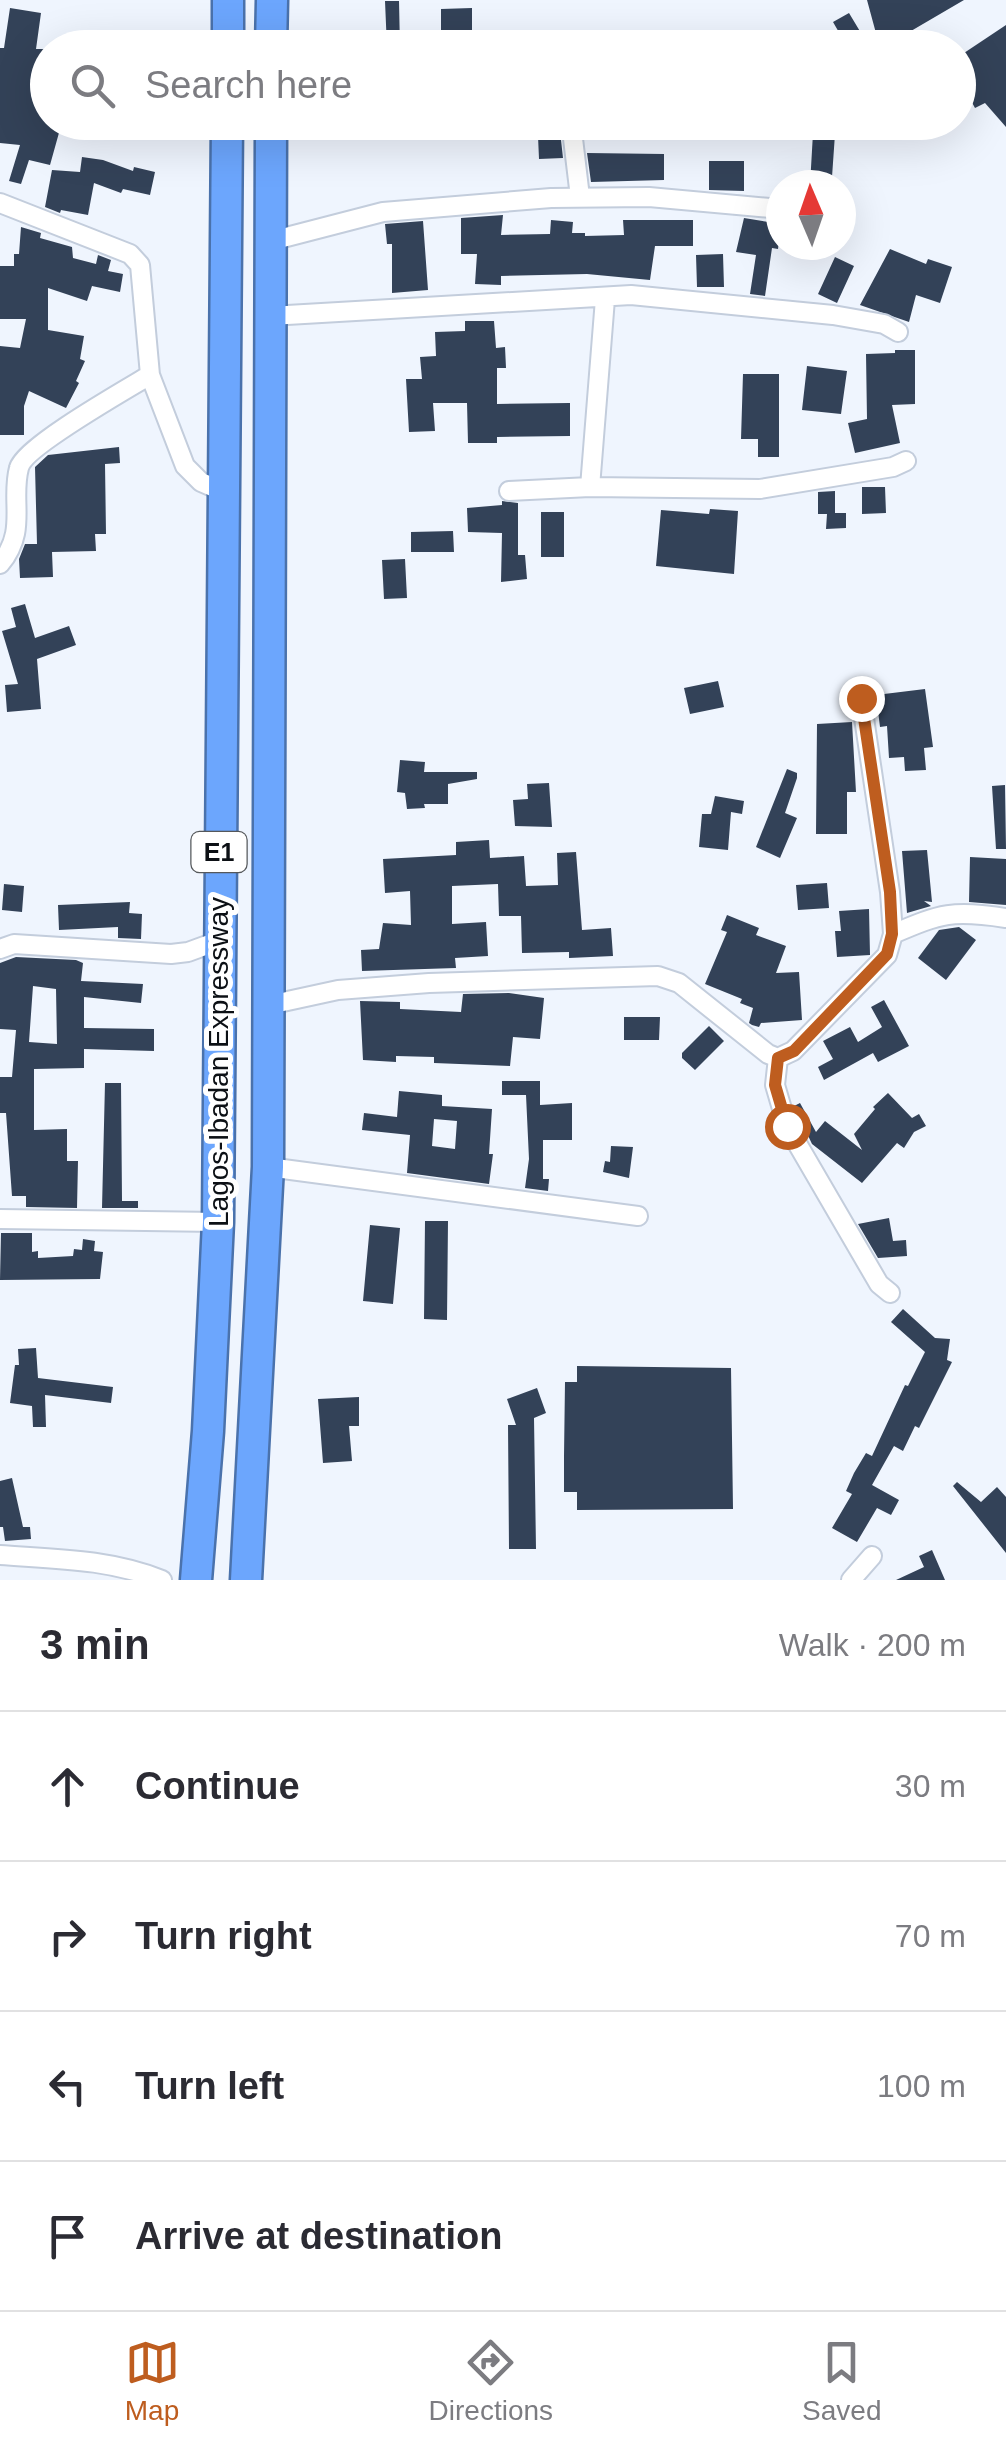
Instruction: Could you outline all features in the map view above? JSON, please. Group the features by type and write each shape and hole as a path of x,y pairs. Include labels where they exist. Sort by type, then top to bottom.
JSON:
{"highway":[{"path":"228,0 228,30"},
{"path":"271,30 272,0"},
{"name":"Lagos-Ibadan Expressway","path":"196,1580 218,1222 227,140"},
{"name":"Lagos-Ibadan Expressway","path":"246,1580 268,1168 270,140"}],"street":[{"path":"573,140 580,198"},
{"path":"271,240 384,212 580,198 649,196 766,208"},
{"path":"0,203 130,254 140,265 150,375 186,466 201,482 224,492"},
{"path":"270,316 650,296 833,314 884,324 898,332"},
{"path":"590,487 605,298"},
{"path":"0,564 7,556 19,518 9,469 47,440 150,375"},
{"path":"509,490 760,489 906,462"},
{"path":"269,1005 338,990 429,983 658,976 679,983 768,1054 778,1058 794,1051 887,954 892,934 890,892 861,698"},
{"path":"892,934 961,911 1006,918"},
{"path":"0,949 14,944 171,954 218,940"},
{"path":"778,1058 775,1085 787,1126 879,1284 890,1293"},
{"path":"268,1168 638,1216"},
{"path":"0,1219 218,1222"},
{"path":"0,1555 128,1566 154,1578"},
{"path":"851,1580 872,1556"}],"building":[{"path":"867,0 964,0 913,30 875,30"},
{"path":"385,1 399,1 400,30 386,30"},
{"path":"10,8 41,13 39,30 30,30 30,140 57,140 50,165 29,160 21,184 9,181 20,145 0,143 0,48 4,48"},
{"path":"472,8 472,30 441,30 441,9"},
{"path":"849,13 859,30 838,30 833,22"},
{"path":"1006,25 1006,127 985,103 976,108 976,45"},
{"path":"538,140 561,140 563,158 539,159"},
{"path":"813,140 835,140 832,170 811,170"},
{"path":"587,153 664,154 664,180 591,182"},
{"path":"82,157 133,171 134,167 155,172 150,195 123,189 121,193 94,183 88,215 61,210 60,213 45,207 52,170 80,172"},
{"path":"709,161 744,161 744,191 709,190"},
{"path":"503,215 501,235 550,234 551,220 573,222 572,233 585,236 624,235 623,220 693,220 693,246 655,246 650,280 587,274 501,276 501,285 475,284 477,254 461,254 461,218"},
{"path":"744,218 766,222 766,260 770,260 765,296 750,294 756,255 736,252"},
{"path":"423,221 428,290 392,293 392,244 387,244 385,224"},
{"path":"21,227 41,233 40,238 72,247 73,258 96,264 98,255 111,260 108,271 123,274 120,292 92,286 87,301 48,288 48,330 84,336 80,359 85,361 76,381 79,383 66,408 29,391 24,406 24,435 0,435 0,346 20,348 26,319 0,319 0,266 14,266"},
{"path":"890,249 926,264 928,259 952,267 940,303 916,295 909,322 860,305"},
{"path":"723,254 724,287 697,287 696,255"},
{"path":"834,260 854,266 837,303 818,294"},
{"path":"465,321 494,321 496,348 505,347 506,368 497,368 497,404 570,403 570,436 497,437 497,443 468,443 467,403 433,403 435,431 409,432 406,379 422,379 420,357 436,356 435,332 465,331"},
{"path":"915,350 915,404 892,405 900,443 855,453 848,423 867,419 866,354"},
{"path":"807,366 847,371 841,414 802,410"},
{"path":"743,374 779,374 779,457 758,457 758,439 741,439"},
{"path":"119,447 120,463 105,464 106,534 95,534 96,551 52,552 53,577 20,578 19,559 25,544 37,544 35,467 48,455"},
{"path":"862,487 885,487 886,513 862,514"},
{"path":"835,491 835,513 846,513 846,528 826,529 827,514 818,514 818,492"},
{"path":"502,501 518,503 518,555 525,555 527,579 501,582 502,533 468,532 467,508 502,505"},
{"path":"710,509 738,511 734,574 656,566 661,510 709,514"},
{"path":"541,512 564,512 564,557 541,557"},
{"path":"453,531 454,552 411,552 411,532"},
{"path":"405,559 407,598 384,599 382,560"},
{"path":"25,604 35,638 69,626 76,645 37,659 41,709 7,712 5,685 18,684 2,631 16,627 11,608"},
{"path":"718,681 724,707 690,714 684,688"},
{"path":"925,689 933,747 924,748 926,770 905,771 904,757 889,758 887,726 880,727 876,695"},
{"path":"852,722 856,792 847,792 847,834 816,834 817,724"},
{"path":"400,760 425,762 424,772 477,772 477,779 448,784 448,804 407,809 405,793 397,792"},
{"path":"787,769 797,773 797,778 785,813 797,818 780,858 756,847"},
{"path":"549,783 552,827 515,826 513,800 528,799 527,784"},
{"path":"1005,785 1006,849 996,849 992,786"},
{"path":"715,796 744,801 742,814 731,812 728,850 699,847 702,814 711,814"},
{"path":"489,840 490,858 524,856 526,886 558,885 557,853 576,852 582,930 611,928 613,956 569,958 569,952 522,953 521,916 499,916 498,884 452,886 452,924 486,922 488,956 455,958 456,968 362,971 361,950 379,949 383,923 411,925 410,891 385,893 383,859 456,855 456,842"},
{"path":"927,850 932,902 924,901 931,906 907,913 902,851"},
{"path":"970,857 1006,859 1006,905 969,902"},
{"path":"827,883 829,908 798,910 796,885"},
{"path":"4,884 24,886 22,912 2,910"},
{"path":"130,902 129,913 142,914 141,939 118,938 118,927 59,930 58,905"},
{"path":"869,909 870,955 837,957 835,931 841,931 839,911"},
{"path":"727,915 759,928 756,935 786,946 776,973 799,972 802,1020 752,1025 749,1023 753,1008 740,1003 742,999 705,984 727,932 721,930"},
{"path":"959,927 976,940 946,980 918,958 939,930"},
{"path":"16,957 76,960 83,963 81,981 143,984 141,1003 84,997 84,1028 154,1029 154,1051 84,1049 84,1068 34,1069 34,1130 67,1129 67,1161 78,1161 77,1208 26,1207 26,1196 12,1196 6,1113 0,1113 0,1077 12,1077 16,1030 0,1029 0,963","holes":["33,986 56,989 57,1044 29,1042"]},
{"path":"509,993 544,998 540,1039 513,1037 510,1066 434,1063 434,1057 396,1056 396,1062 363,1060 360,1001 400,1002 400,1009 461,1012 463,994"},
{"path":"884,1000 909,1046 878,1062 873,1053 824,1080 818,1067 833,1059 823,1041 850,1027 858,1042 882,1027 871,1007"},
{"path":"624,1017 660,1017 659,1040 624,1040"},
{"path":"709,1026 724,1041 695,1070 682,1058 682,1053"},
{"path":"502,1081 540,1081 540,1105 572,1103 572,1140 543,1140 543,1179 549,1179 548,1191 525,1188 529,1159 526,1095 502,1095"},
{"path":"105,1083 121,1083 122,1201 138,1201 138,1208 102,1208"},
{"path":"399,1091 442,1095 442,1106 492,1109 489,1184 407,1173 410,1135 362,1130 364,1113 397,1117","holes":["434,1119 457,1121 455,1149 432,1146"]},
{"path":"888,1093 912,1118 919,1114 926,1126 914,1132 904,1148 897,1143 862,1183 812,1144 794,1106 800,1103 816,1132 825,1121 862,1150 854,1134"},
{"path":"611,1146 633,1147 629,1178 603,1172 605,1161 610,1162"},
{"path":"889,1218 893,1241 906,1240 907,1256 878,1258 858,1224"},
{"path":"425,1221 448,1221 447,1320 424,1319"},
{"path":"370,1225 400,1228 393,1304 363,1301"},
{"path":"1,1233 32,1233 32,1252 38,1251 38,1258 73,1256 74,1249 82,1250 83,1239 95,1241 94,1251 103,1252 100,1279 0,1280"},
{"path":"903,1309 935,1338 950,1339 947,1360 952,1362 919,1428 915,1426 903,1451 894,1446 872,1485 899,1500 891,1515 877,1508 857,1542 832,1528 852,1494 846,1491 854,1473 866,1453 872,1456 925,1352 891,1322"},
{"path":"36,1348 38,1378 113,1387 111,1403 45,1395 46,1427 33,1427 32,1406 10,1403 15,1365 19,1365 18,1349"},
{"path":"577,1366 731,1368 733,1509 577,1510 577,1492 564,1492 564,1456 565,1382 577,1382"},
{"path":"537,1388 546,1413 534,1418 536,1549 509,1549 508,1425 516,1425 507,1399"},
{"path":"359,1397 359,1426 349,1426 352,1461 323,1463 318,1399"},
{"path":"12,1478 23,1527 30,1527 31,1539 5,1541 0,1527 0,1481"},
{"path":"957,1482 981,1502 997,1487 1006,1497 1006,1553 953,1486"},
{"path":"932,1550 945,1580 896,1580 924,1567 919,1556"}],"route":[{"path":"787,1126 775,1085 778,1058 794,1051 887,954 892,934 890,892 861,698"}]}
